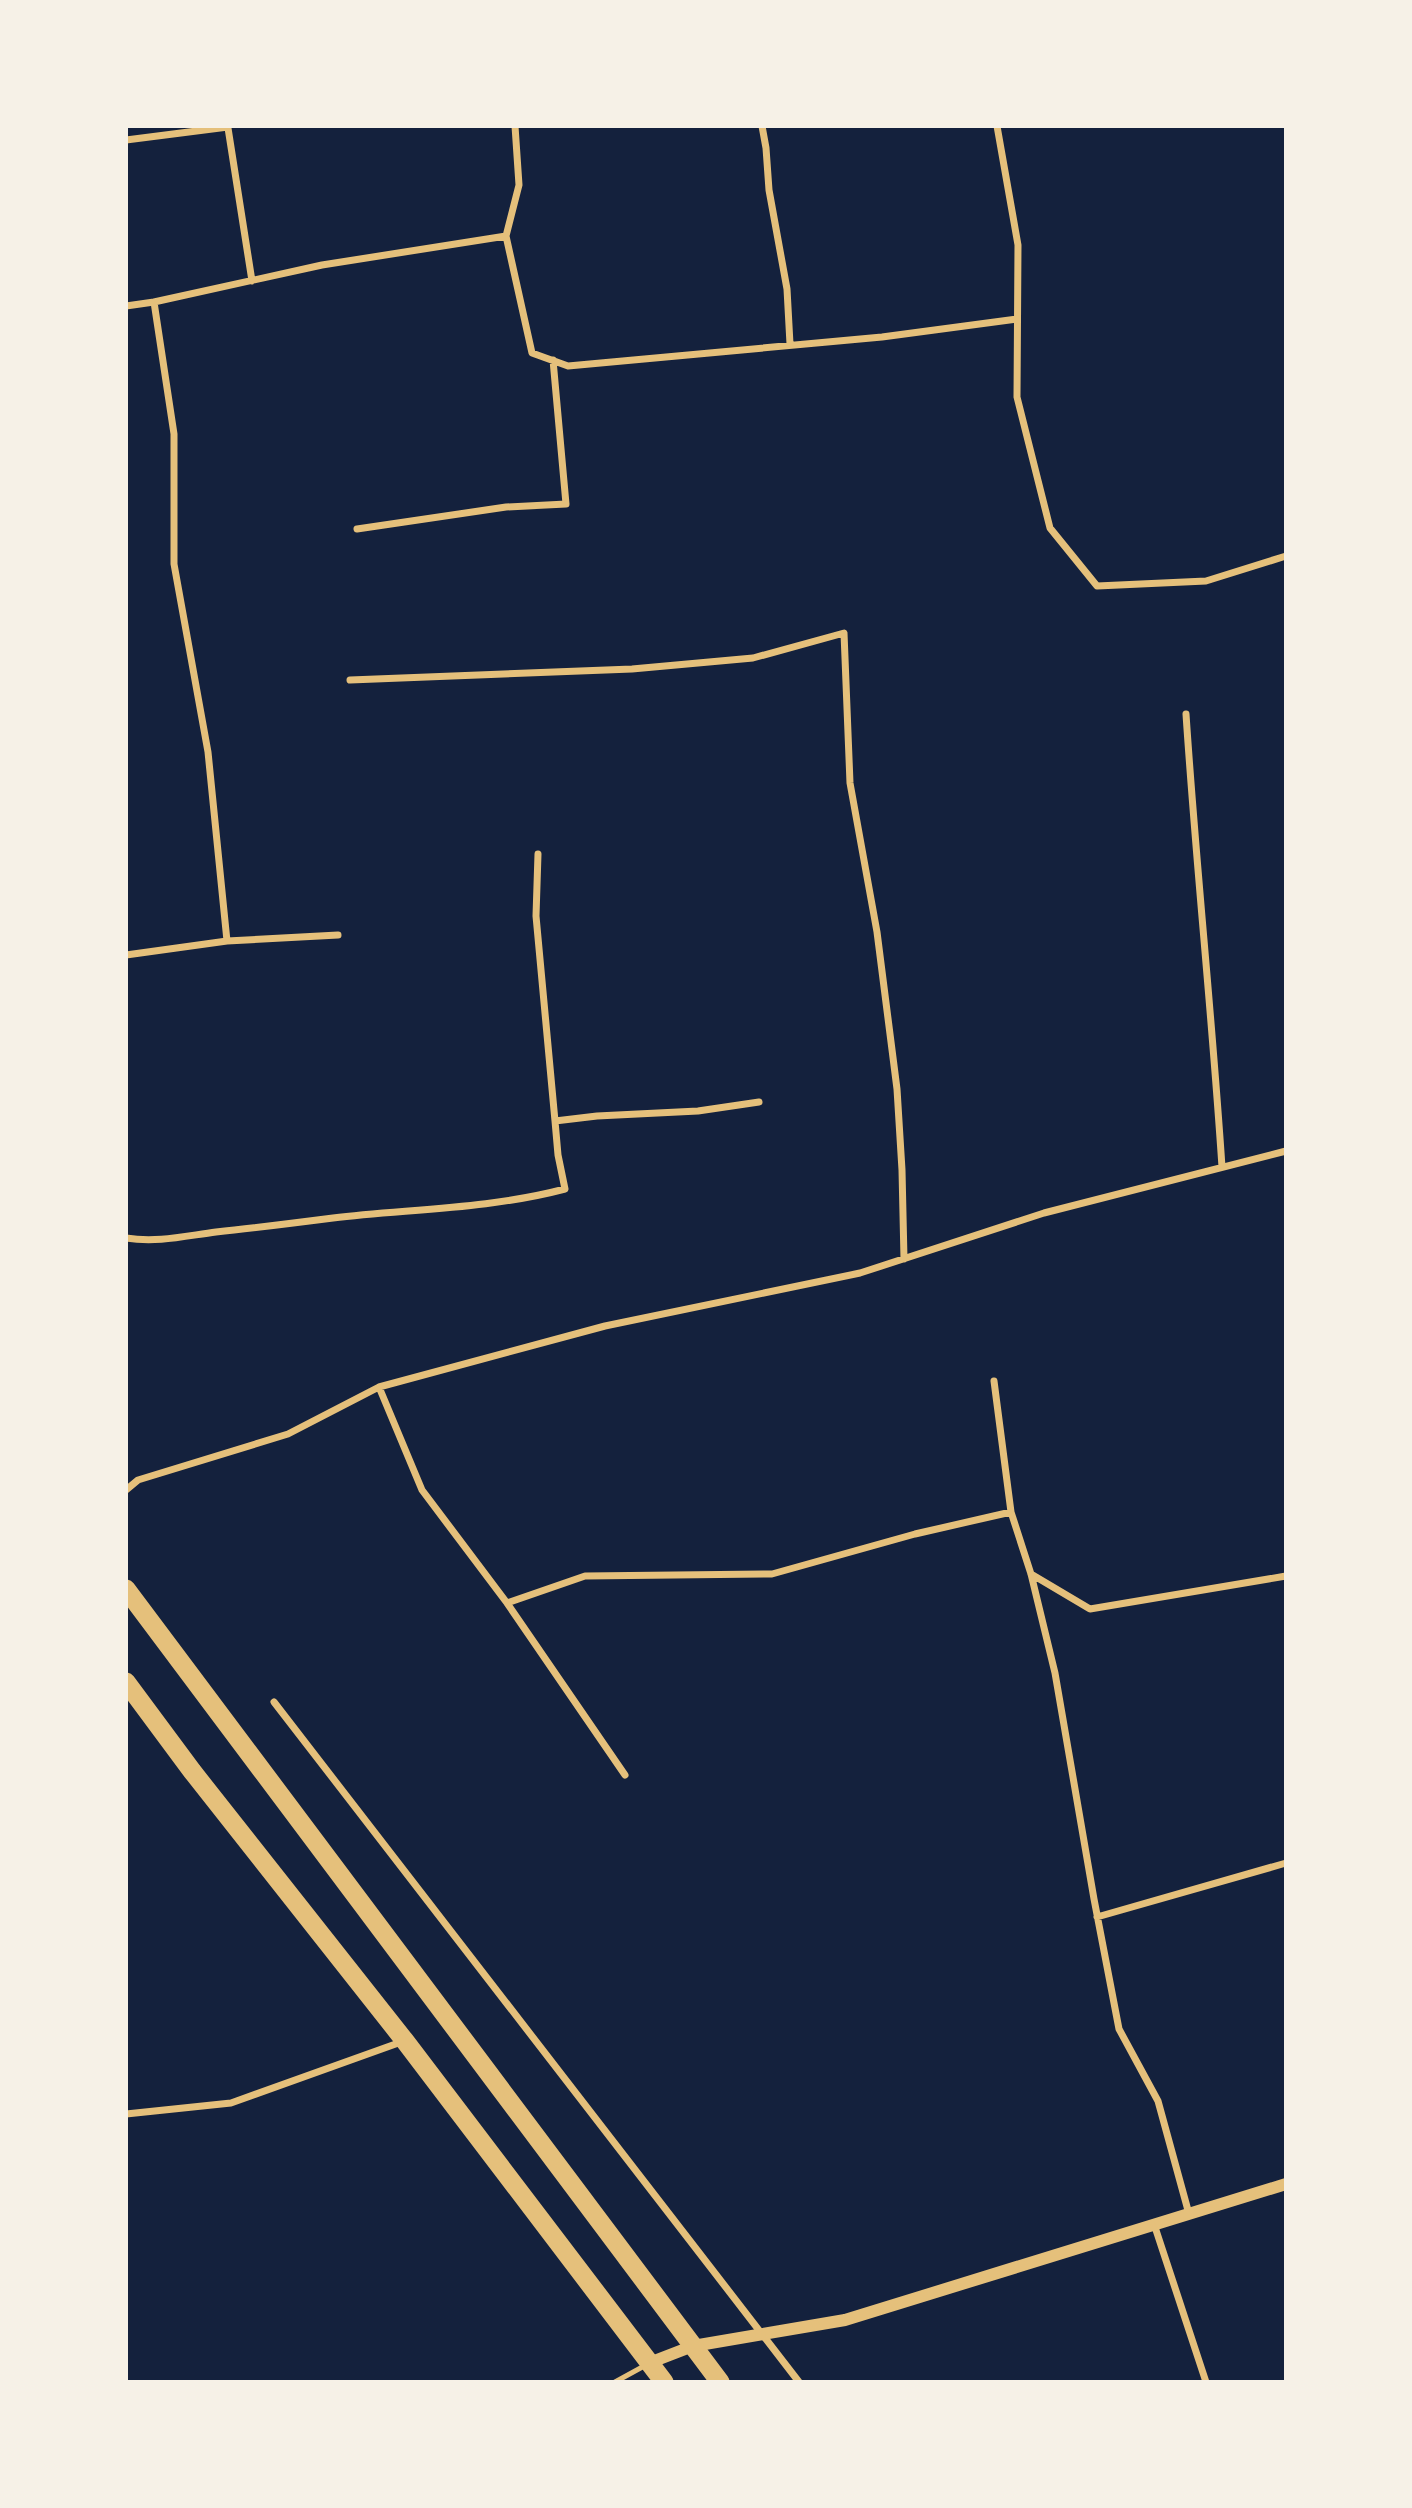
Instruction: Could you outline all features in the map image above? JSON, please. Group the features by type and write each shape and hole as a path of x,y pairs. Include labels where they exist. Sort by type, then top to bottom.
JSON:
{"highway":[{"path":"126,1590 720,2382"},
{"path":"126,1682 192,1771 405,2041 664,2382"}],"street":[{"path":"516,126 519,185 506,236 532,353 568,366 882,337 1017,319"},
{"path":"762,126 768,190 787,289 790,344"},
{"path":"997,126 1018,245 1017,397 1050,528 1097,586 1206,581 1286,556"},
{"path":"126,140 228,127 252,281"},
{"path":"126,306 321,265 506,236"},
{"path":"154,302 174,434 174,564 208,752 228,941"},
{"path":"357,529 506,507 566,504 553,360"},
{"path":"350,680 632,669 753,658 844,633 850,783 877,932 897,1089 904,1259"},
{"path":"1186,714 1222,1167"},
{"path":"126,1238 177,1239 540,1196 565,1189 558,1154 537,916 538,854"},
{"path":"126,955 228,941 338,935"},
{"path":"555,1121 698,1111 759,1102"},
{"path":"126,1490 138,1480 288,1434 379,1387 605,1326 860,1273 1044,1213 1286,1151"},
{"path":"994,1381 1011,1512 1031,1574 1055,1673 1119,2029 1158,2101 1189,2214"},
{"path":"379,1387 422,1490 508,1603 625,1775"},
{"path":"508,1603 585,1576 772,1574 915,1534 1011,1512"},
{"path":"1031,1574 1090,1608 1286,1576"},
{"path":"274,1702 799,2382"},
{"path":"1097,1917 1286,1863"},
{"path":"126,2114 231,2103 405,2041"},
{"path":"649,2363 693,2346 845,2320 1286,2183"},
{"path":"1154,2224 1206,2382"}],"lane":[{"path":"615,2382 649,2363"}]}
